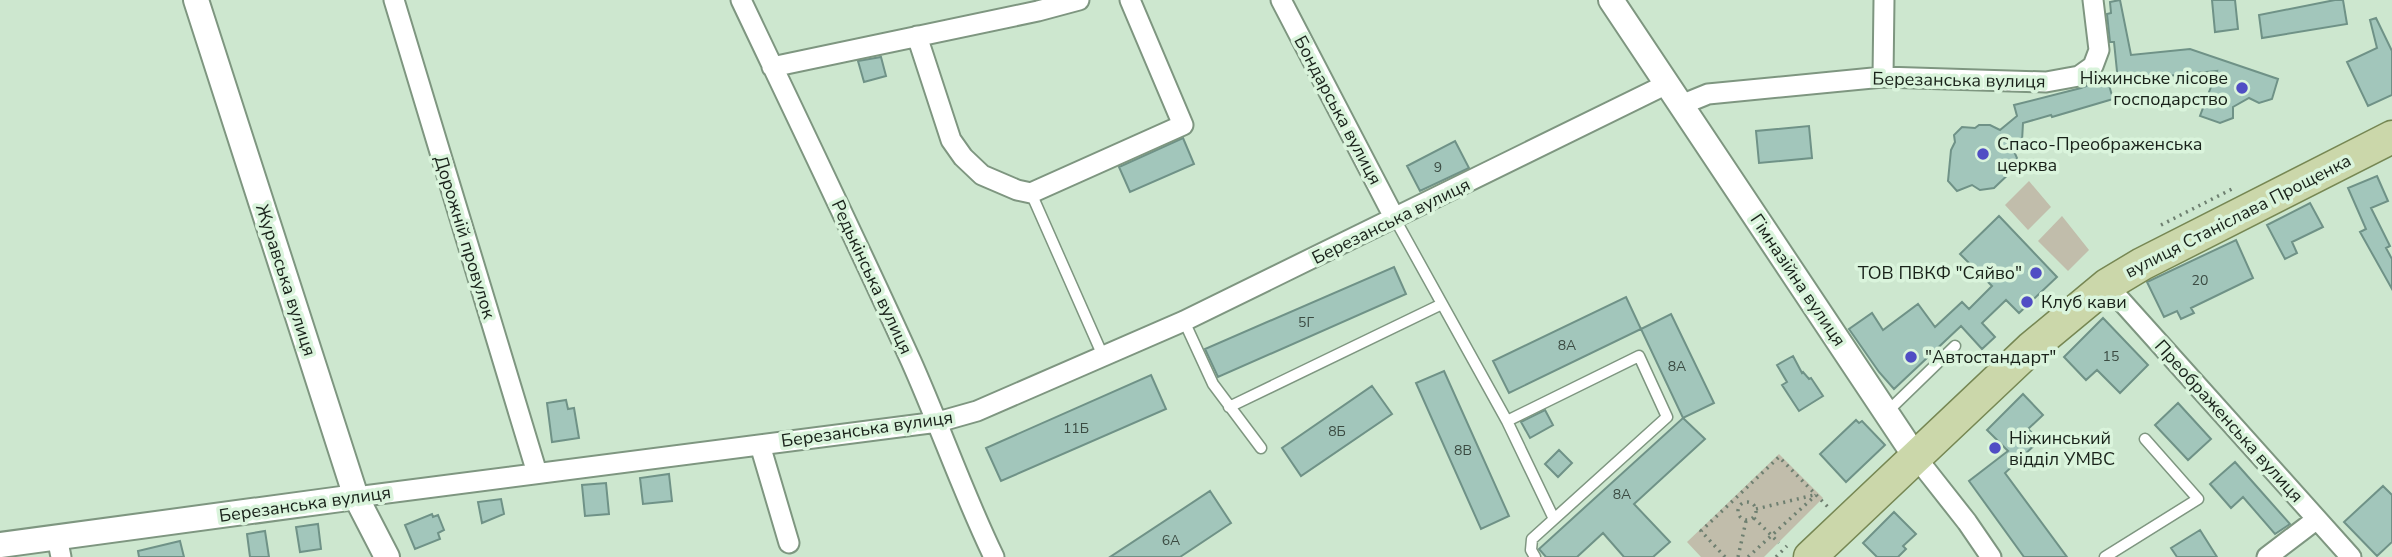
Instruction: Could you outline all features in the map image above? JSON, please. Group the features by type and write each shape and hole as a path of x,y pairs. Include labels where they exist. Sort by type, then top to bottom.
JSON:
{"main road":[{"name":"вулиця Станіслава Прощенка","path":"1810,557 2031,348 2107,285 2142,264 2392,138"}],"street":[{"name":"Журавська вулиця","path":"196,0 356,497 387,557"},
{"name":"Дорожній провулок","path":"394,0 537,473"},
{"name":"Редькінська вулиця","path":"741,0 804,138 849,225 938,422 971,511 994,557"},
{"path":"772,67 1079,0"},
{"path":"917,36 951,140 963,157 982,175 1031,193 1183,125 1130,0"},
{"name":"Бондарська вулиця","path":"1281,0 1395,219"},
{"name":"Гімназійна вулиця","path":"1611,0 1915,456 1991,557"},
{"path":"1884,0 1884,77"},
{"name":"Березанська вулиця","path":"1681,105 1708,94 1884,77 2046,82 2079,76 2093,66 2099,50 2093,0"},
{"name":"Березанська вулиця","path":"0,545 59,547 356,497 938,422 976,411 1184,321 1667,84"},
{"name":"Преображенська вулиця","path":"2107,285 2351,557"},
{"path":"760,445 789,543"},
{"path":"2267,557 2317,519"}],"lane":[{"path":"1031,193 1103,356"},
{"path":"1395,219 1507,421 1553,519"},
{"path":"1229,407 1443,304"},
{"path":"1184,321 1213,384 1261,448"},
{"path":"1886,412 1955,346"},
{"path":"1507,421 1639,356 1667,417 1532,539 1531,550 1535,557"},
{"path":"2105,557 2198,499 2145,439"}],"path":[{"path":"1725,557 1701,531 1779,457 1828,508"},
{"path":"1756,509 1816,495"},
{"path":"1748,557 1816,495"},
{"path":"1746,521 1739,515 1740,506 1750,502 1756,509"},
{"path":"1754,518 1756,509"},
{"path":"1754,518 1779,542"},
{"path":"1746,521 1754,518"},
{"path":"1738,557 1746,521"}],"shaded area":[{"path":"2029,181 2051,207 2028,230 2005,205"},
{"path":"2062,216 2089,250 2068,271 2038,241"},
{"path":"1779,454 1823,498 1764,557 1701,557 1687,542"}],"building":[{"path":"2120,0 2131,55 2190,49 2278,79 2272,99 2259,103 2249,98 2233,107 2233,118 2220,123 2200,116 2217,71 2118,81 2114,42 2110,42 2107,14 2111,13 2110,2"},
{"path":"2212,0 2235,0 2238,29 2215,32"},
{"path":"2343,0 2347,24 2262,38 2259,15"},
{"path":"2376,18 2392,51 2392,95 2368,106 2347,62 2377,48 2370,20"},
{"path":"881,57 886,76 864,82 858,61"},
{"name":"Спасо-Преображенська церква","path":"2107,78 2113,99 2023,123 2022,141 2013,149 2017,158 2015,168 1994,188 1980,190 1972,185 1957,191 1948,181 1954,135 1962,127 1990,125 2000,130 2017,116 2014,105 2081,88"},
{"path":"1809,126 1812,158 1759,163 1756,131"},
{"path":"1183,138 1194,164 1130,192 1119,167"},
{"path":"1455,141 1469,168 1420,191 1407,166"},
{"path":"2377,176 2388,201 2371,208 2390,246 2386,248 2392,259 2392,289 2360,232 2366,229 2348,188"},
{"path":"2310,203 2323,227 2292,242 2297,253 2285,259 2267,225"},
{"path":"1999,216 2057,277 2019,313 2006,300 1982,323 1995,337 1982,349 1961,326 1894,389 1849,329 1872,313 1883,330 1918,304 1935,327 1962,302 1969,309 1992,286 1960,254"},
{"path":"2236,240 2253,278 2191,308 2194,313 2181,319 2177,311 2164,317 2147,282"},
{"path":"1394,267 1406,294 1218,377 1205,349"},
{"path":"1626,297 1641,329 1509,393 1493,361"},
{"path":"1671,314 1714,403 1683,418 1641,329"},
{"path":"2103,318 2148,365 2120,393 2097,370 2086,380 2064,357"},
{"path":"1793,356 1802,373 1811,378 1823,396 1799,411 1782,385 1787,382 1777,365"},
{"path":"1444,371 1509,516 1481,529 1416,383"},
{"path":"1151,375 1166,409 1001,481 986,448"},
{"path":"1372,386 1392,414 1301,476 1282,448"},
{"path":"2023,394 2043,415 2028,429 2040,440 2005,473 2067,557 2024,557 1969,481 2008,451 1987,430"},
{"path":"566,400 568,409 574,408 579,438 552,442 547,403"},
{"path":"2178,403 2211,439 2188,460 2155,425"},
{"path":"1545,410 1553,425 1530,438 1521,422"},
{"path":"1683,418 1705,439 1634,504 1670,542 1653,557 1624,557 1603,533 1577,557 1546,557 1539,549"},
{"path":"1856,420 1859,423 1862,421 1885,445 1846,482 1820,454"},
{"path":"1559,450 1572,463 1558,477 1545,464"},
{"path":"2235,462 2290,524 2275,534 2243,497 2231,508 2210,484"},
{"path":"669,474 672,501 643,504 640,478"},
{"path":"606,483 609,514 585,516 582,485"},
{"path":"2383,486 2392,495 2392,542 2377,556 2344,522"},
{"path":"1210,491 1231,523 1180,557 1110,557"},
{"path":"501,499 504,514 482,523 478,502"},
{"path":"1894,512 1916,534 1903,546 1906,549 1898,557 1877,557 1863,543"},
{"path":"432,514 433,517 438,515 444,530 438,533 440,539 415,549 405,525"},
{"path":"318,524 321,549 300,552 296,527"},
{"path":"2200,530 2217,557 2177,557 2171,548"},
{"path":"265,531 269,557 250,557 247,534"},
{"path":"180,541 184,557 139,557 138,551"}],"place":[{"name":"Ніжинське лісове господарство","path":"2242,88"},
{"name":"Спасо-Преображенська церква","path":"1983,154"},
{"name":"ТОВ ПВКФ \"Сяйво\"","path":"2036,273"},
{"name":"Клуб кави","path":"2027,302"},
{"name":"\"Автостандарт\"","path":"1911,357"},
{"name":"Ніжинський відділ УМВС","path":"1995,448"}]}
